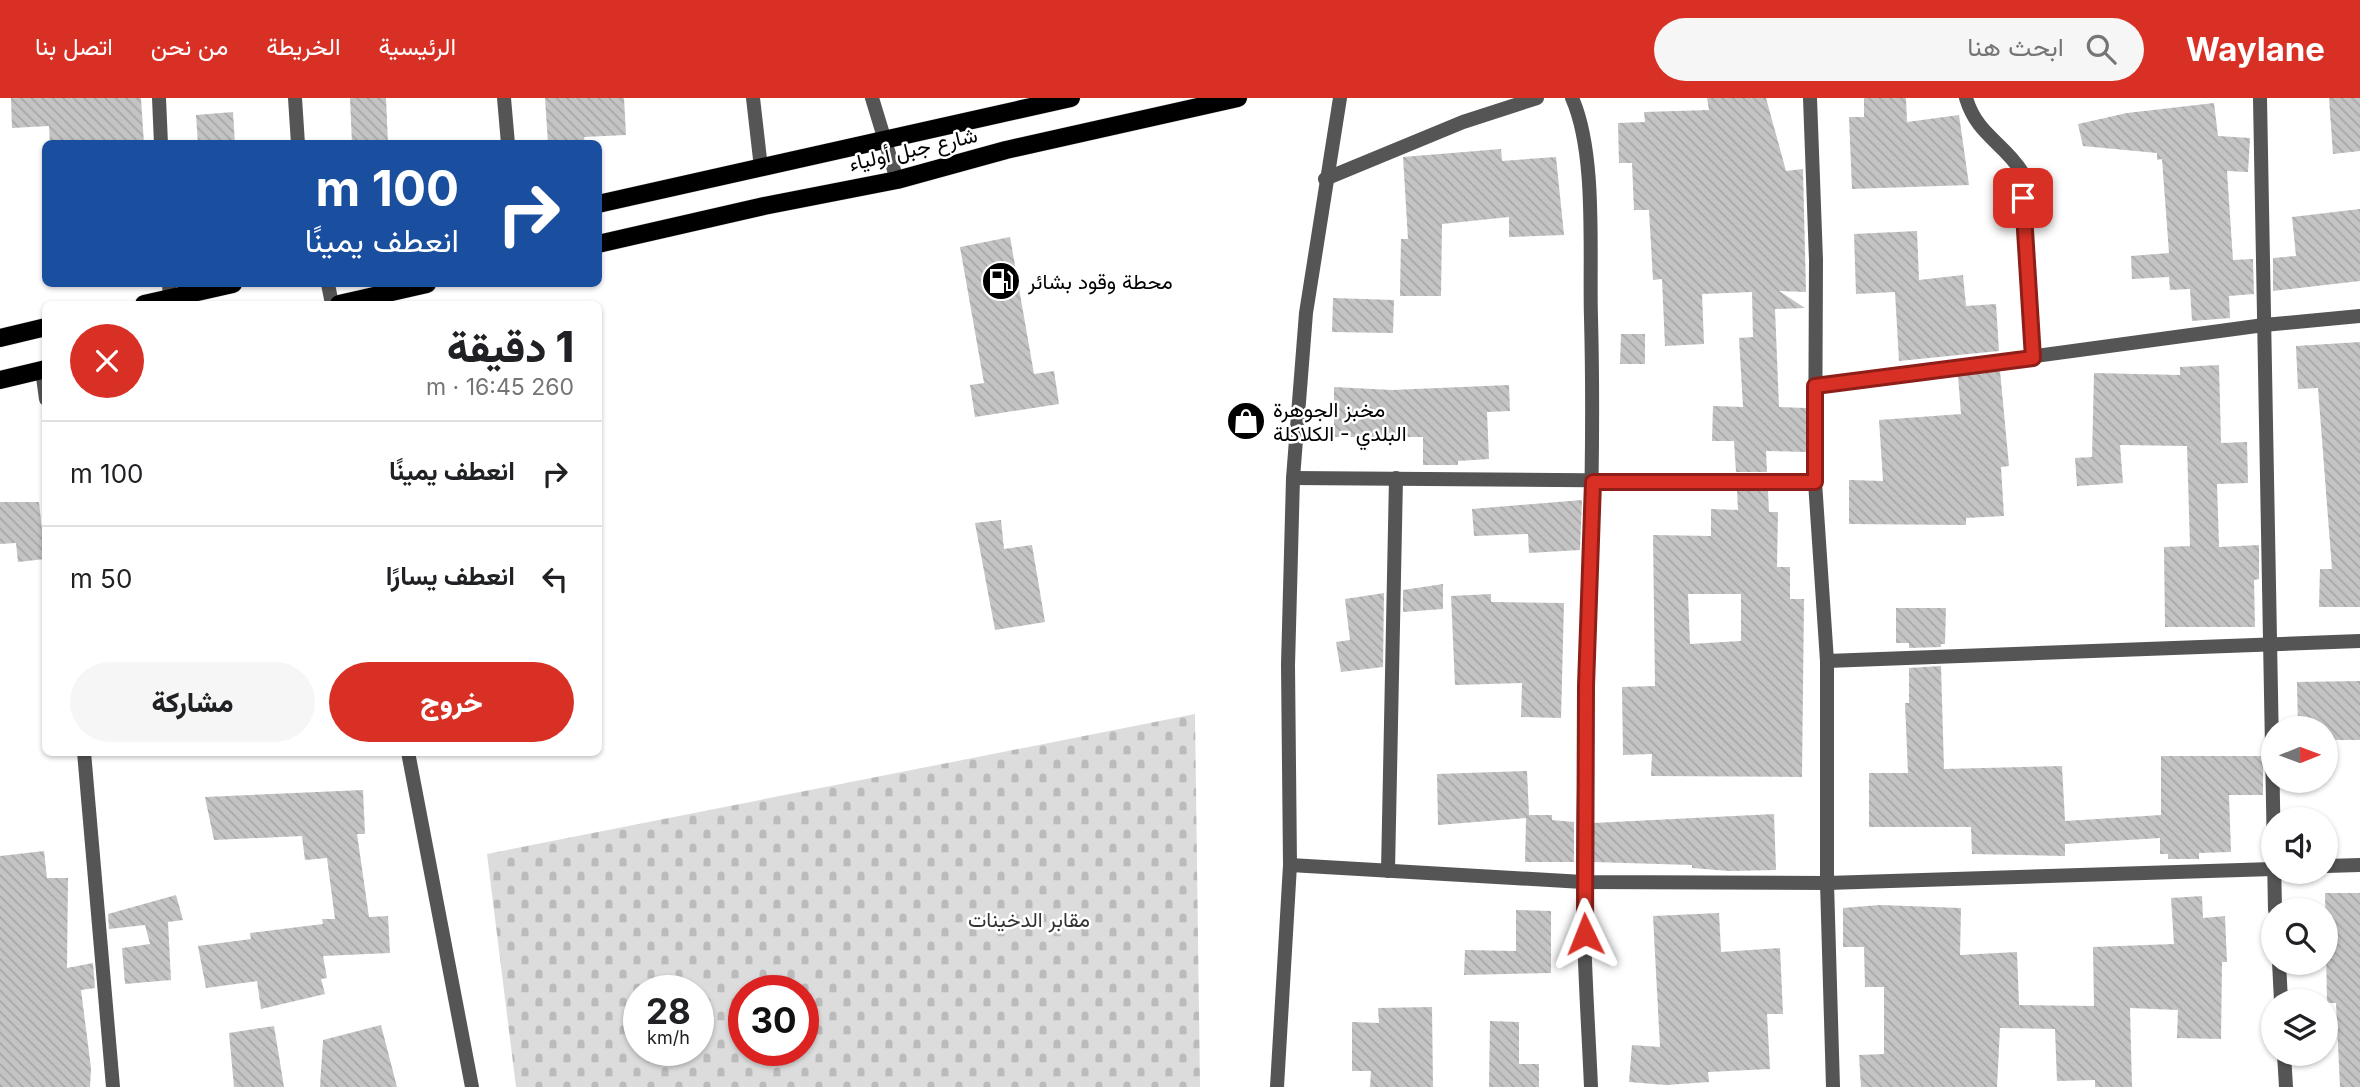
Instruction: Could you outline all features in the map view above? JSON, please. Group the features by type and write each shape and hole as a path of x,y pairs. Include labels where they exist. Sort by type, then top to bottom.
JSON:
{"main road":[{"name":"شارع جبل أولياء","path":"602,203 1071,98"},
{"name":"شارع جبل أولياء","path":"602,243 897,180 1006,150 1238,98"},
{"path":"150,301 169,291 206,287"},
{"path":"352,301 414,287"},
{"path":"0,338 42,328"},
{"path":"0,380 42,370"}],"street":[{"path":"159,98 161,140"},
{"path":"295,98 298,140"},
{"path":"505,98 508,140"},
{"path":"753,98 761,168"},
{"path":"872,98 897,180"},
{"path":"1277,1087 1290,865 1288,666 1293,478 1306,313 1325,179 1340,98"},
{"path":"1325,179 1463,122 1537,98"},
{"path":"1572,98 1582,121 1586,152 1593,482 1583,882 1591,1087"},
{"path":"1810,98 1814,169 1815,482 1827,661 1827,883 1833,1087"},
{"path":"1966,98 1972,118 1985,134 2013,157 2022,172 2033,358"},
{"path":"2260,98 2272,807"},
{"path":"1815,386 2264,325 2360,316"},
{"path":"1293,478 1815,482"},
{"path":"1388,871 1396,478"},
{"path":"1827,661 2360,641"},
{"path":"84,756 113,1087"},
{"path":"409,756 471,1087"},
{"path":"1290,865 1583,882 1827,883 2261,869"},
{"path":"2338,866 2360,865"},
{"path":"2285,1066 2286,1087"}],"green space":[{"name":"مقابر الدخينات","path":"1195,714 1200,1087 516,1087 487,854"}],"building":[{"path":"11,98 141,98 144,140 50,140 49,126 12,128"},
{"path":"350,98 386,98 388,140 352,140"},
{"path":"545,98 624,98 626,135 584,137 584,140 548,140"},
{"path":"1707,98 1766,98 1786,171 1803,169 1806,292 1779,291 1805,308 1775,309 1779,407 1806,408 1806,452 1766,451 1767,472 1736,472 1734,441 1712,441 1713,406 1743,407 1739,338 1753,337 1752,292 1702,294 1704,344 1665,346 1662,279 1653,280 1649,210 1634,210 1632,163 1619,163 1618,123 1645,122 1644,112 1709,110"},
{"path":"1864,98 1906,98 1907,122 1959,115 1969,185 1852,189 1849,117 1864,117"},
{"path":"2329,98 2360,98 2360,151 2333,154"},
{"path":"2214,103 2218,136 2250,138 2248,172 2227,171 2233,260 2253,259 2254,294 2229,296 2230,318 2192,321 2190,289 2170,290 2169,277 2132,279 2131,256 2169,253 2162,159 2157,160 2157,153 2083,146 2078,124 2127,113"},
{"path":"233,112 235,140 198,140 196,115"},
{"path":"1501,149 1502,161 1556,157 1564,235 1509,237 1509,217 1442,224 1441,296 1400,296 1401,239 1408,239 1403,157"},
{"path":"2360,209 2360,281 2273,291 2273,258 2296,256 2292,217"},
{"path":"1917,231 1919,280 1963,275 1966,306 1996,304 1999,351 1899,361 1895,292 1856,294 1854,234"},
{"path":"1010,237 1034,374 1054,371 1059,404 975,417 970,385 984,383 960,247"},
{"path":"1333,298 1394,300 1393,333 1332,332"},
{"path":"1621,334 1645,334 1645,364 1620,364"},
{"path":"2360,342 2360,607 2319,607 2320,569 2332,569 2318,388 2298,389 2296,346"},
{"path":"2219,365 2221,443 2247,442 2248,483 2217,484 2219,547 2259,545 2259,579 2254,580 2255,627 2165,627 2164,547 2190,546 2187,446 2120,445 2123,483 2077,486 2075,458 2092,457 2094,373 2180,375 2180,367"},
{"path":"2000,371 2009,466 2001,467 2004,516 1966,518 1966,525 1849,524 1849,480 1883,481 1879,420 1961,414 1958,376"},
{"path":"1509,385 1510,411 1487,412 1489,459 1458,461 1458,465 1423,465 1423,437 1334,437 1334,387 1392,390"},
{"path":"1737,491 1768,491 1769,512 1778,512 1777,567 1790,567 1790,599 1804,599 1802,777 1651,776 1652,754 1623,755 1622,687 1655,686 1653,535 1711,536 1711,509 1738,510","holes":["1688,594 1741,594 1741,641 1690,644"]},
{"path":"1582,500 1580,550 1529,553 1528,534 1474,536 1472,509"},
{"path":"0,502 39,502 42,559 18,562 16,543 0,544"},
{"path":"1001,520 1004,549 1032,545 1045,622 995,630 975,523"},
{"path":"1443,584 1443,609 1403,612 1403,590"},
{"path":"1384,593 1383,667 1341,672 1336,642 1350,640 1345,599"},
{"path":"1491,594 1491,602 1564,603 1561,718 1521,717 1522,683 1455,685 1451,596"},
{"path":"1896,608 1946,608 1945,644 1941,644 1941,647 1909,648 1909,643 1896,643"},
{"path":"1941,666 1944,769 2062,766 2065,821 2161,815 2161,756 2261,756 2263,795 2229,795 2231,852 2199,853 2199,859 2168,859 2168,854 2160,854 2160,838 2065,844 2065,856 1972,854 1971,827 1869,827 1869,773 1908,773 1905,703 1909,703 1909,668"},
{"path":"2360,681 2360,740 2338,740 2338,716 2298,716 2297,682"},
{"path":"1527,771 1529,815 1552,815 1552,820 1574,822 1574,862 1525,862 1526,818 1438,825 1437,774"},
{"path":"363,790 365,834 357,834 369,917 388,916 390,953 323,956 327,978 321,979 325,994 261,1009 257,981 206,988 198,946 251,939 250,933 323,924 322,919 335,919 327,858 305,860 302,836 214,840 205,797"},
{"path":"1774,814 1776,870 1729,871 1692,868 1692,865 1593,862 1593,823"},
{"path":"44,851 47,878 68,878 67,968 93,963 95,988 81,990 91,1068 90,1087 0,1087 0,856"},
{"path":"2325,893 2360,893 2360,1087 2340,1087 2338,989 2327,989 2326,975 2338,975 2338,898 2325,898"},
{"path":"176,895 183,920 168,922 171,980 125,984 122,948 150,944 145,925 109,929 108,914"},
{"path":"2202,896 2203,918 2225,916 2227,962 2222,962 2221,1039 2177,1038 2178,1010 2130,1008 2132,1087 2095,1087 2095,1080 2057,1081 2055,1029 2000,1028 1997,1087 1861,1087 1859,1055 1884,1054 1884,987 1865,987 1864,947 1843,947 1843,908 1880,905 1961,908 1960,955 2017,952 2019,1005 2094,1006 2093,947 2174,944 2171,898"},
{"path":"1516,910 1551,911 1551,973 1464,975 1465,950 1516,951"},
{"path":"1719,913 1721,952 1780,948 1783,1014 1767,1014 1770,1069 1708,1072 1709,1082 1666,1085 1629,1082 1632,1045 1660,1047 1653,916"},
{"path":"1432,1007 1433,1087 1370,1087 1371,1071 1352,1071 1352,1022 1379,1023 1378,1008"},
{"path":"1490,1021 1519,1022 1519,1064 1539,1064 1539,1087 1489,1087"},
{"path":"381,1025 397,1087 320,1087 323,1040"},
{"path":"274,1026 284,1087 234,1087 229,1033"}],"place":[{"name":"محطة وقود بشائر","path":"1001,281"},
{"name":"مخبز الجوهرة البلدي - الكلاكلة","path":"1246,421"}],"route":[{"path":"1585,934 1583,882 1586,686 1593,482 1815,482 1815,386 2033,358 2023,198"}]}
